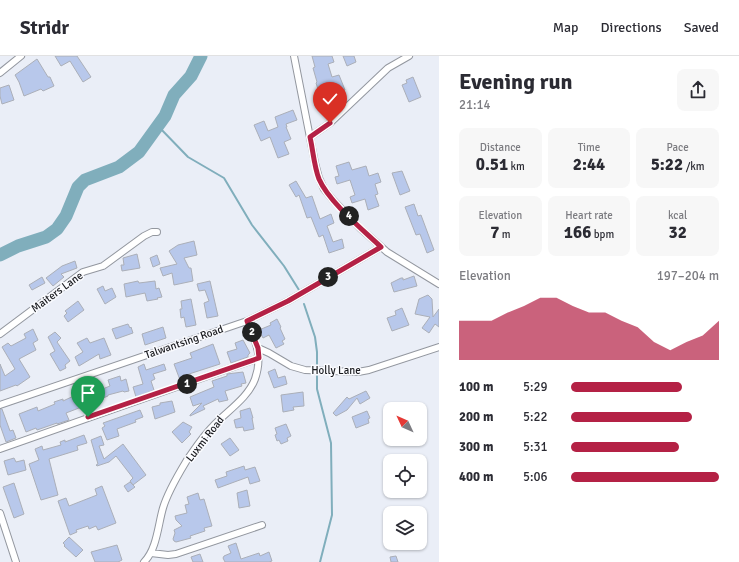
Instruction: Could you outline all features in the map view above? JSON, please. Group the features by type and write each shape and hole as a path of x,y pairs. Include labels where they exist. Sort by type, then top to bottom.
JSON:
{"street":[{"path":"0,73 21,56"},
{"path":"294,56 319,178 324,189 360,228 381,247 411,268 439,284"},
{"path":"310,137 330,123 388,68 408,56"},
{"name":"Maiters Lane","path":"0,334 83,272 103,266 144,236 152,232 157,232"},
{"name":"Talwantsing Road","path":"0,405 247,321 288,301 381,247"},
{"name":"Luxmi Road","path":"144,562 151,553 163,507 170,490 187,460 212,427 245,396 254,380 259,358 258,348 247,321"},
{"name":"Holly Lane","path":"258,348 291,366 305,370 363,371 439,347"},
{"path":"0,449 259,358"},
{"path":"0,513 16,562"},
{"path":"151,553 168,555 176,554 262,525"}],"building":[{"path":"55,56 77,56 91,77 83,82 70,61 61,66"},
{"path":"312,56 332,56 334,62 328,64 332,77 339,75 345,90 330,96 331,99 322,102 316,83 313,68 315,67"},
{"path":"343,56 354,56 356,62 347,66"},
{"path":"37,59 48,77 50,77 54,86 43,91 41,89 24,96 15,75"},
{"path":"413,77 421,97 409,102 402,85 407,83 406,80"},
{"path":"9,85 14,100 2,104 0,88"},
{"path":"293,110 297,120 286,124 291,139 284,142 289,154 278,158 270,137 261,141 254,125 264,121 268,131 278,127 275,117"},
{"path":"349,162 352,170 366,166 369,176 378,173 381,182 375,184 378,194 375,195 379,206 368,210 365,199 352,203 350,197 355,195 350,180 337,184 335,177 339,176 336,166"},
{"path":"402,171 410,191 400,195 392,173"},
{"path":"296,181 306,198 312,196 320,219 331,214 334,223 327,226 333,242 342,239 344,248 329,253 323,235 319,237 311,217 307,218 299,195 296,197 289,185"},
{"path":"414,204 418,216 421,215 434,250 427,253 420,234 416,235 405,207"},
{"path":"194,241 197,255 184,258 189,268 191,268 193,281 174,285 172,273 163,276 160,268 177,264 169,251 178,245"},
{"path":"137,254 140,268 122,271 121,265 124,265 123,258"},
{"path":"157,255 160,264 153,267 150,258"},
{"path":"75,261 77,268 61,274 64,277 53,286 46,278 62,266"},
{"path":"414,276 417,286 394,292 391,283 401,278 403,278 403,280"},
{"path":"42,277 45,283 32,290 29,285"},
{"path":"138,281 139,283 155,281 156,289 159,288 162,297 147,301 145,293 126,297 124,284"},
{"path":"210,281 218,316 207,318 204,303 209,301 205,290 199,291 197,284"},
{"path":"103,286 105,291 112,288 116,297 105,304 97,289"},
{"path":"428,295 432,299 433,317 439,309 439,327 435,324 429,333 422,328 430,317 415,314 419,299"},
{"path":"191,299 196,325 186,327 184,317 181,318 181,301"},
{"path":"78,301 84,310 68,322 64,316 67,313 65,311"},
{"path":"402,308 409,325 392,331 387,318 396,315 395,311"},
{"path":"277,319 285,339 282,341 284,344 276,348 269,335 263,338 259,330 271,325 270,323"},
{"path":"128,324 133,333 116,339 112,329"},
{"path":"163,327 166,338 145,345 142,334"},
{"path":"33,329 38,340 33,343 36,350 19,359 30,377 17,386 16,385 0,391 0,364 5,376 15,369 2,347 8,343 11,346 26,338 24,334"},
{"path":"55,332 61,338 57,342 70,361 65,365 66,368 60,371 50,354 55,351 48,337"},
{"path":"87,338 90,343 104,338 111,355 100,359 99,354 79,366 75,357 83,352 77,343"},
{"path":"243,340 250,353 248,357 231,363 227,352 237,349 235,343"},
{"path":"213,344 220,364 189,374 186,378 180,380 174,364 192,358 190,353"},
{"path":"144,364 146,370 164,364 166,370 153,374 155,379 151,381 154,390 136,397 133,387 143,384 138,367"},
{"path":"275,369 278,378 285,376 287,384 274,388 268,372"},
{"path":"243,372 246,383 241,384 242,386 225,391 228,400 219,402 218,399 203,406 205,409 190,416 202,403 193,406 190,397 214,387 212,381 227,376 227,374"},
{"path":"120,376 121,381 126,379 129,391 108,395 98,400 99,403 93,405 92,403 66,413 69,420 26,432 19,414 37,407 38,411 55,404 54,402 63,399 63,401 93,387 95,392 110,386 108,380"},
{"path":"366,391 370,398 360,404 357,398 347,410 336,416 333,413 347,397 349,399"},
{"path":"303,392 304,406 293,407 294,410 283,412 281,395"},
{"path":"172,401 175,412 155,419 152,407 160,405 160,403"},
{"path":"250,408 254,429 244,431 243,427 236,428 234,420 241,418 240,411"},
{"path":"0,409 2,409 10,431 13,430 16,438 6,442 0,425"},
{"path":"140,410 143,417 135,420 136,422 117,429 119,436 107,440 102,428 105,426 103,423"},
{"path":"367,411 370,418 368,419 369,423 356,428 352,417"},
{"path":"183,422 192,427 189,432 191,434 182,443 172,432"},
{"path":"286,424 291,436 287,438 288,441 281,444 279,440 277,441 275,428"},
{"path":"84,435 87,443 77,446 78,450 49,459 58,495 41,500 29,464 39,460 35,449 42,446 43,450 61,445 60,442 65,440 65,442"},
{"path":"101,436 104,445 99,446 104,459 123,444 146,475 133,485 130,481 133,478 116,456 109,462 97,466 96,465 98,464 91,440"},
{"path":"230,438 239,450 230,456 221,444"},
{"path":"14,458 16,462 24,460 26,470 8,475 4,461"},
{"path":"244,466 245,470 255,467 260,481 250,484 248,477 218,488 215,480 227,476 226,472"},
{"path":"130,482 135,487 128,492 124,486"},
{"path":"14,483 24,514 14,518 3,487"},
{"path":"102,486 116,523 98,530 96,526 89,529 88,526 76,530 77,532 70,535 58,501 66,498 69,506 97,495 95,489"},
{"path":"247,490 250,506 239,508 237,493"},
{"path":"198,493 200,500 204,499 212,526 204,528 205,531 190,536 191,538 176,542 173,539 175,533 174,530 182,526 176,520 175,516 187,513 185,505 189,504 187,497"},
{"path":"69,537 83,550 76,557 64,546 65,545 63,543"},
{"path":"236,543 241,559 259,553 260,556 269,552 272,561 225,562 223,558 224,556 231,553 228,546"},
{"path":"117,545 122,560 118,562 95,562 91,552"},
{"path":"200,554 203,562 193,562 191,557"},
{"path":"396,556 398,562 391,562 390,557"}],"waterway":[{"path":"0,255 18,246 46,237 57,229 66,216 78,187 85,180 119,167 139,152 165,116 174,95 191,76 201,56"},
{"path":"158,126 188,157 224,178 252,225 284,266 299,290"},
{"path":"304,304 315,337 317,352 317,389 331,443 332,515 320,562"}],"route":[{"path":"88,417 259,358 258,348 247,321 288,301 381,247 333,200 324,189 319,178 310,137 330,123"}]}
